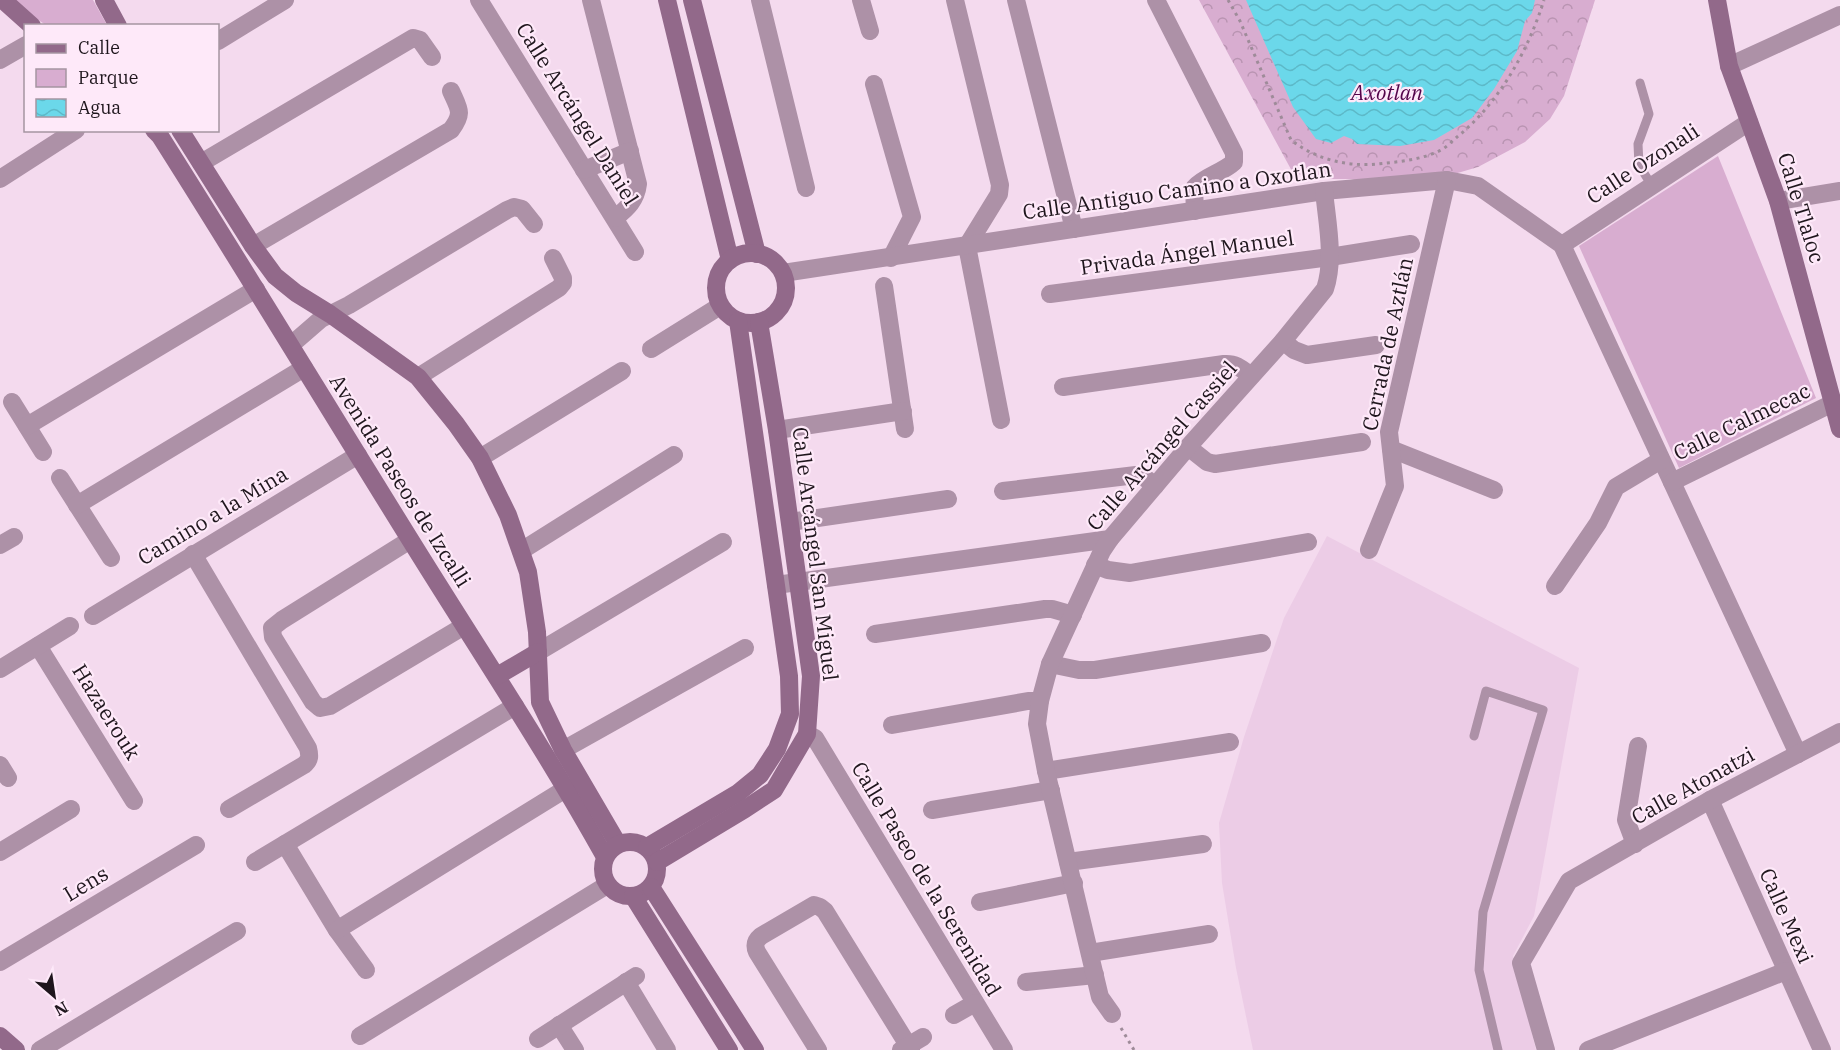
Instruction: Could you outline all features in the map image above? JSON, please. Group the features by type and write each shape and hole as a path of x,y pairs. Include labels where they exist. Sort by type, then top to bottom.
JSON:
{"street":[{"path":"3,0 30,24"},
{"path":"104,0 117,24"},
{"path":"219,40 285,0"},
{"name":"Calle Arcángel Daniel","path":"479,0 635,252"},
{"path":"591,0 638,184 636,196 627,209 615,218"},
{"path":"667,0 730,260"},
{"path":"692,0 757,254"},
{"path":"760,0 806,188"},
{"path":"861,0 870,31"},
{"path":"954,0 1000,185 999,194 967,246 1001,420"},
{"path":"1016,0 1074,229"},
{"path":"1156,0 1234,153 1234,162 1227,169 1203,180 1194,188 1195,211"},
{"name":"Calle Tlaloc","path":"1717,0 1729,66 1778,201 1840,429"},
{"path":"1729,66 1840,15"},
{"path":"201,163 413,38 420,40 432,57"},
{"path":"0,60 24,46"},
{"path":"874,84 912,217 891,258"},
{"path":"253,246 451,130 461,112 451,91"},
{"name":"Calle Ozonali","path":"1562,245 1749,122"},
{"path":"0,179 73,132"},
{"name":"Avenida Paseos de Izcalli","path":"156,132 291,345 464,626 567,788 611,851"},
{"path":"181,132 253,246 275,276 418,377 480,458 498,494 528,572 538,651 540,702 611,851"},
{"path":"584,170 630,150"},
{"name":"Calle Antiguo Camino a Oxotlan","path":"783,273 1324,191 1447,180 1478,186 1562,245"},
{"name":"Cerrada de Aztlán","path":"1369,550 1395,486 1389,432 1447,180"},
{"name":"Calle Arcángel Cassiel","path":"1112,1014 1100,997 1046,771 1037,724 1040,701 1050,664 1095,565 1110,539 1188,447 1284,341 1325,289 1329,278 1330,257 1324,191"},
{"path":"1778,201 1840,191"},
{"path":"291,345 312,325 514,207 522,209 534,224"},
{"name":"Privada Ángel Manuel","path":"1050,294 1411,244"},
{"path":"1562,245 1798,753"},
{"path":"743,254 757,254 772,260 783,273 785,291 780,309 771,317 759,322 738,321 720,306 716,286 723,267 730,260 743,254"},
{"path":"418,377 563,283 563,278 553,258"},
{"path":"777,430 904,420 884,286"},
{"path":"27,426 256,289"},
{"path":"651,349 720,306"},
{"name":"Calle Arcángel San Miguel","path":"652,854 760,775 777,750 790,714 789,676 738,321"},
{"name":"Calle Arcángel San Miguel","path":"652,854 745,809 774,790 807,734 811,676 777,430 759,322"},
{"path":"1284,341 1294,350 1306,355 1376,345"},
{"path":"1063,387 1224,364 1240,367 1251,376"},
{"path":"77,505 304,368"},
{"path":"480,458 622,371"},
{"path":"12,402 43,452"},
{"name":"Calle Calmecac","path":"1672,482 1833,403"},
{"path":"1188,447 1207,462 1215,464 1362,442"},
{"path":"1391,449 1494,490"},
{"name":"Camino a la Mina","path":"93,616 358,455"},
{"path":"521,550 674,455"},
{"path":"1555,586 1598,523 1616,487 1661,459"},
{"path":"1003,491 1136,475 1144,477 1155,486"},
{"path":"60,478 111,558"},
{"path":"790,522 948,499"},
{"path":"776,585 1110,539"},
{"path":"410,540 272,628 273,637 313,702 320,708 330,706 464,626"},
{"path":"497,676 723,542"},
{"path":"1095,565 1108,570 1130,573 1308,542"},
{"path":"193,554 310,755 309,761 304,765 229,809"},
{"path":"875,634 1044,609 1073,615"},
{"path":"0,669 70,626"},
{"path":"1050,664 1079,670 1095,670 1262,643"},
{"name":"Hazaerouk","path":"38,646 134,801"},
{"path":"563,750 745,648"},
{"path":"892,725 1040,701"},
{"path":"255,862 515,706"},
{"name":"Calle Atonatzi","path":"1546,1050 1521,963 1569,881 1710,800 1840,732"},
{"name":"Calle Paseo de la Serenidad","path":"807,734 815,738 1004,1050"},
{"path":"1046,771 1230,742"},
{"path":"1635,844 1626,820 1638,746"},
{"path":"337,930 567,788"},
{"path":"932,810 1051,790"},
{"name":"Calle Mexi","path":"1710,800 1822,1050"},
{"path":"0,852 71,809"},
{"path":"632,841 652,854 657,875 651,886 643,893 624,896 608,885 603,873 611,851 632,841"},
{"path":"285,844 337,930 366,969"},
{"path":"1068,862 1203,844"},
{"name":"Lens","path":"0,962 196,845"},
{"path":"980,902 1074,883"},
{"path":"360,1036 608,885"},
{"path":"651,886 755,1050"},
{"path":"633,896 729,1050"},
{"path":"818,1050 755,946 756,940 761,936 814,905 825,911 911,1046"},
{"path":"40,1050 237,931"},
{"path":"1090,953 1209,934"},
{"path":"1588,1050 1786,971"},
{"path":"1026,982 1095,975"},
{"path":"538,1039 631,979 667,1050"},
{"path":"954,1016 975,1003"},
{"path":"559,1025 575,1050"},
{"path":"0,1036 16,1050"}],"lane":[{"path":"1640,83 1649,114 1638,144 1639,165 1652,186"},
{"path":"1474,736 1486,691 1543,710 1483,912 1479,970 1498,1050"}],"path":[{"path":"1228,0 1240,21 1291,140 1306,152 1350,164 1369,165 1403,162 1441,150 1475,123 1511,75 1544,0"},
{"path":"1112,1014 1134,1050"}],"shaded area":[{"path":"1327,536 1579,668 1534,916 1513,956 1536,1050 1253,1050 1222,883 1219,823 1244,737 1284,618"}],"green space":[{"path":"15,0 93,0 106,24 44,24 26,12"},
{"name":"Axotlan","path":"1199,0 1595,0 1564,96 1550,119 1525,142 1478,167 1427,182 1379,187 1351,179 1319,179 1293,173"},
{"path":"1718,156 1816,398 1679,468 1579,246"}],"water":[{"path":"1246,0 1535,0 1532,13 1525,21 1517,51 1494,89 1472,118 1434,140 1400,146 1357,144 1344,136 1331,143 1316,139 1293,107"}]}
